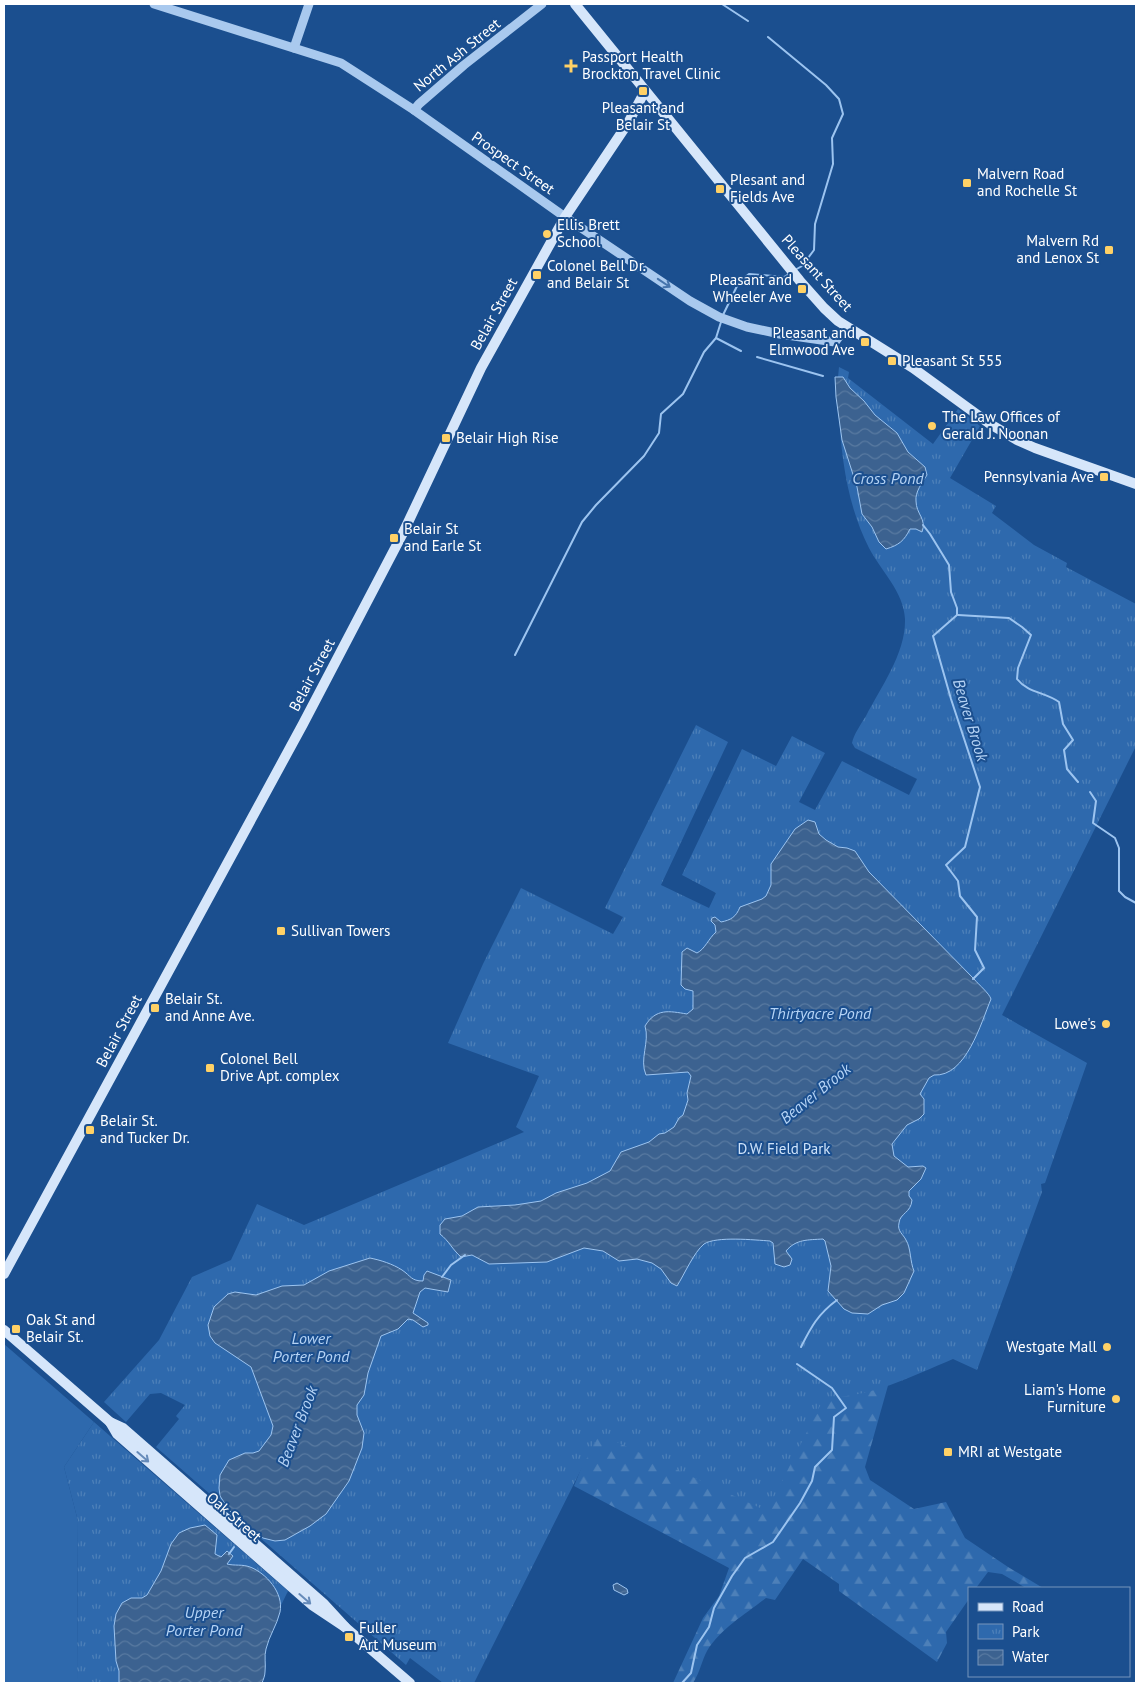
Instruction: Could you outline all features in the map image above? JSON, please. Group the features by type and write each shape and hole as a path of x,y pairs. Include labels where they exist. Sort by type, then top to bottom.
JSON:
{"main road":[{"name":"Pleasant Street","path":"575,4 791,269 824,308 846,327 908,364 978,416 1017,440 1069,461 1136,484"},
{"name":"Belair Street","path":"4,1274 303,724 402,533 481,368 565,217 628,124 645,91"},
{"name":"Oak Street","path":"4,1330 110,1422 123,1428 167,1472 292,1581 323,1603 345,1627 410,1683"}],"street":[{"name":"Prospect Street","path":"154,4 341,63 414,110 565,217 690,301 722,318 764,331 835,342 846,327"},
{"path":"294,48 309,4"},
{"name":"North Ash Street","path":"414,110 464,64 542,4"}],"green space":[{"name":"D.W. Field Park","path":"839,367 849,372 848,378 933,444 958,409 980,426 950,478 996,506 992,513 1034,545 1067,563 1066,567 1136,604 1136,746 1002,1015 1087,1063 1045,1183 1041,1184 1042,1192 977,1370 953,1359 875,1390 842,1397 824,1398 767,1511 599,1434 474,1683 443,1683 410,1658 406,1665 156,1447 179,1419 176,1416 185,1405 161,1393 150,1394 126,1422 104,1402 159,1340 192,1277 231,1260 257,1204 304,1225 524,1132 516,1127 539,1076 448,1043 483,964 521,888 613,934 623,917 605,908 696,725 728,742 661,885 709,908 716,893 682,875 742,749 776,766 792,736 825,753 799,802 815,810 842,761 909,795 917,779 855,748 852,743 897,657 904,632 905,619 901,600 869,548 851,499 840,429"},
{"path":"4,1344 94,1422 64,1467 78,1521 77,1683 4,1683"},
{"path":"889,1382 865,1467 870,1480 914,1509 946,1502 965,1538 1041,1587 1024,1587 1002,1574 988,1572 977,1587 968,1587 968,1600 946,1632 947,1643 937,1662 839,1591 839,1584 803,1559 775,1600 766,1598 719,1635 707,1651 693,1683 673,1683 703,1618 719,1596 729,1568 574,1486 597,1429"},
{"path":"94,1422 288,1591 243,1683 77,1683 78,1521 64,1467"}],"water":[{"name":"Cross Pond","path":"835,377 843,377 850,388 875,415 897,433 908,452 925,467 927,475 919,488 916,498 916,506 923,524 922,532 910,529 901,542 886,549 879,542 872,527 862,514 857,487 842,440"},
{"name":"Thirtyacre Pond","path":"808,820 815,822 819,834 826,840 838,847 855,851 869,872 984,989 991,999 971,1047 955,1067 945,1073 929,1078 920,1094 924,1099 924,1114 907,1125 892,1144 894,1156 908,1167 923,1166 926,1168 921,1179 909,1191 909,1196 912,1200 911,1204 901,1217 899,1223 900,1230 909,1247 914,1271 904,1293 897,1300 882,1305 868,1314 852,1313 844,1309 828,1291 831,1266 823,1239 794,1244 786,1251 792,1259 790,1265 784,1267 775,1264 773,1243 770,1241 736,1239 710,1242 704,1244 697,1252 677,1286 671,1283 661,1269 652,1263 637,1259 619,1261 603,1251 584,1248 547,1262 489,1264 472,1255 461,1257 440,1234 440,1225 445,1219 462,1216 478,1207 515,1205 541,1201 556,1193 587,1183 610,1171 621,1152 649,1142 659,1134 665,1133 674,1127 683,1115 688,1100 687,1093 691,1076 688,1072 646,1075 644,1069 645,1026 654,1016 663,1012 687,1014 693,1009 693,991 685,989 681,985 682,952 687,948 697,953 702,949 716,932 715,925 711,921 712,918 715,917 721,922 733,918 740,907 766,896 771,885 771,864 795,829"},
{"name":"Lower Porter Pond","path":"370,1258 395,1266 416,1280 423,1281 427,1271 451,1280 448,1292 425,1288 420,1292 413,1313 428,1323 428,1325 423,1327 408,1319 398,1329 381,1336 368,1373 364,1395 357,1405 357,1415 364,1433 362,1448 349,1481 326,1514 310,1526 285,1540 275,1541 263,1538 243,1525 229,1510 220,1496 220,1475 229,1460 245,1453 259,1451 271,1435 273,1426 251,1367 215,1343 210,1336 208,1325 214,1307 228,1294 235,1292 256,1295 282,1286 304,1285 329,1271"},
{"name":"Upper Porter Pond","path":"205,1525 217,1535 215,1554 221,1557 227,1551 233,1556 227,1564 247,1566 262,1574 268,1579 279,1598 280,1612 266,1649 265,1673 262,1683 119,1683 114,1626 116,1614 122,1603 131,1598 142,1598 147,1595 161,1571 171,1544 179,1533 190,1528"},
{"path":"617,1583 627,1589 628,1593 624,1595 614,1590 613,1585"}],"waterway":[{"path":"722,4 748,21"},
{"path":"768,37 826,85 839,99 843,114 832,138 833,164 815,224 814,250 802,266 795,270"},
{"path":"723,315 739,282 749,274 784,277 789,274"},
{"path":"721,322 716,338 741,351"},
{"path":"515,655 582,522 644,456 659,433 661,414 683,394 704,352 716,338"},
{"path":"757,357 823,376"},
{"name":"Beaver Brook","path":"923,525 949,565 951,592 957,608 957,615 933,636 951,699 980,787 965,847 946,865 958,881 960,896 977,917 975,950 984,968 973,979"},
{"path":"958,615 1009,618 1031,635 1018,668 1017,679 1031,690 1059,702 1063,724 1073,740 1064,750 1067,769 1078,782"},
{"path":"1090,792 1096,801 1093,823 1115,838 1119,848 1119,891 1136,903"},
{"name":"Beaver Brook","path":"442,1277 451,1265 465,1255"},
{"path":"801,1347 816,1321 837,1300"},
{"path":"682,1683 691,1673 697,1645 709,1627 714,1608 732,1576 745,1558 773,1542 800,1503 812,1481 815,1467 832,1450 834,1417 846,1408 832,1388 797,1364"},
{"name":"Beaver Brook","path":"229,1554 234,1547"}],"place":[{"name":"Passport Health Brockton Travel Clinic","path":"571,66"},
{"name":"Pleasant and Belair St","path":"643,91"},
{"name":"Malvern Road and Rochelle St","path":"967,183"},
{"name":"Plesant and Fields Ave","path":"720,189"},
{"name":"Ellis Brett School","path":"547,234"},
{"name":"Malvern Rd and Lenox St","path":"1109,250"},
{"name":"Colonel Bell Dr. and Belair St","path":"537,275"},
{"name":"Pleasant and Wheeler Ave","path":"802,289"},
{"name":"Pleasant and Elmwood Ave","path":"865,342"},
{"name":"Pleasant St 555","path":"892,361"},
{"name":"The Law Offices of Gerald J. Noonan","path":"932,426"},
{"name":"Belair High Rise","path":"446,438"},
{"name":"Pennsylvania Ave","path":"1104,477"},
{"name":"Belair St and Earle St","path":"394,538"},
{"name":"Sullivan Towers","path":"281,931"},
{"name":"Belair St. and Anne Ave.","path":"155,1008"},
{"name":"Lowe's","path":"1106,1024"},
{"name":"Colonel Bell Drive Apt. complex","path":"210,1068"},
{"name":"Belair St. and Tucker Dr.","path":"90,1130"},
{"name":"Oak St and Belair St.","path":"16,1329"},
{"name":"Westgate Mall","path":"1107,1347"},
{"name":"Liam's Home Furniture","path":"1116,1399"},
{"name":"MRI at Westgate","path":"948,1452"},
{"name":"Fuller Art Museum","path":"349,1637"}]}
